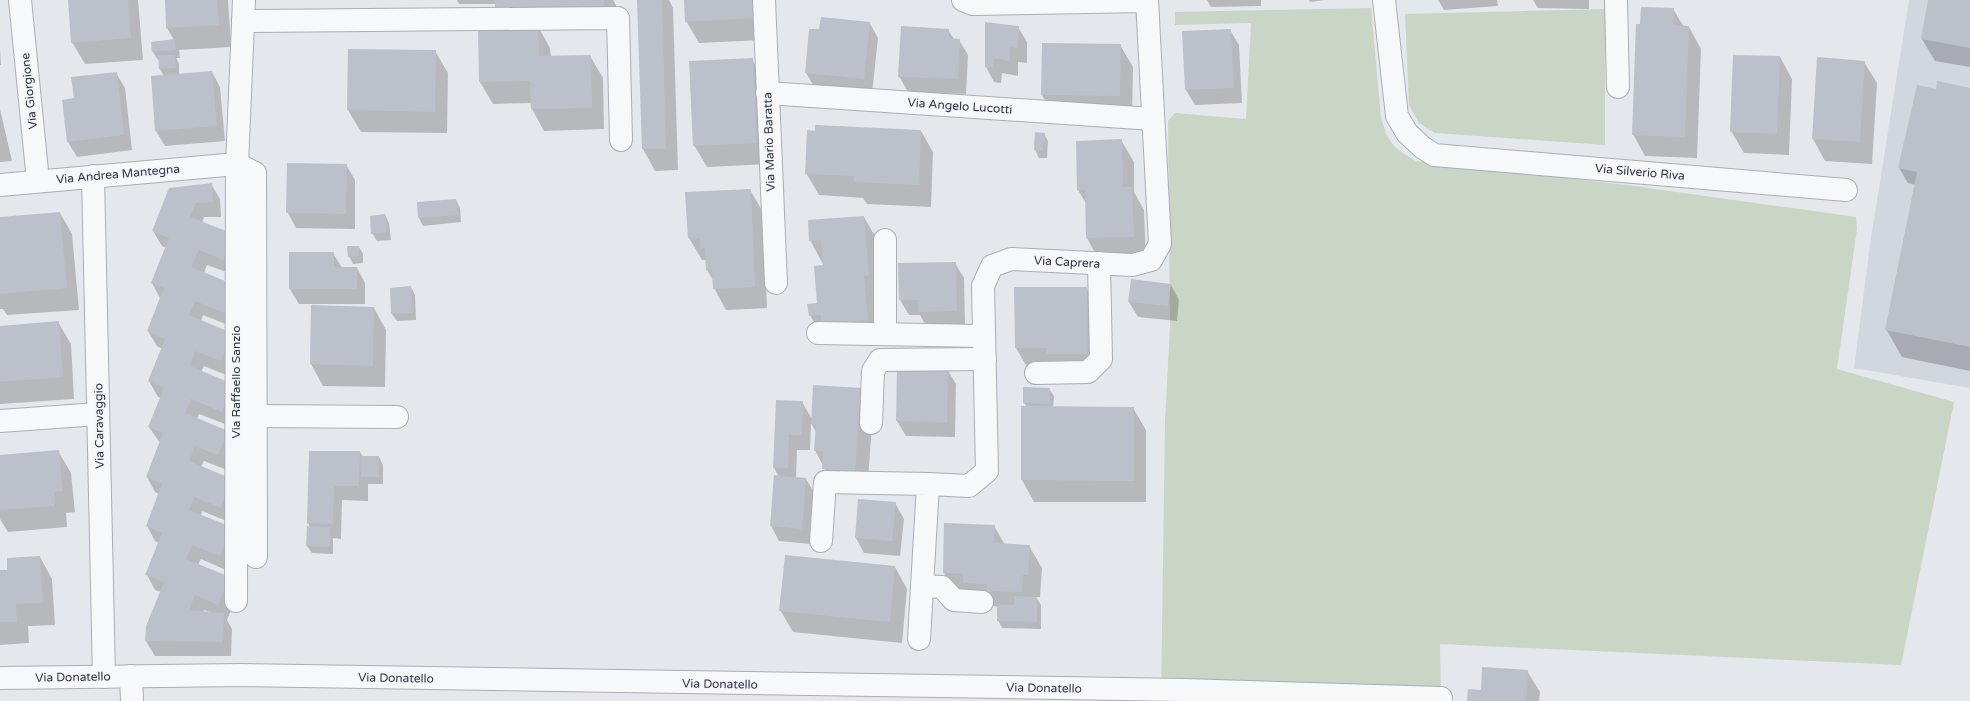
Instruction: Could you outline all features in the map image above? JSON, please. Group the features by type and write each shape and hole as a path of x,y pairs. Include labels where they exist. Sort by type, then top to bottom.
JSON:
{"street":[{"name":"Via Giorgione","path":"20,0 38,181"},
{"name":"Via Mario Baratta","path":"764,0 776,283"},
{"path":"963,0 973,4 1147,0"},
{"name":"Via Caprera","path":"928,484 969,486 987,472 983,286 992,266 1011,259 1132,265 1151,260 1160,244 1147,0"},
{"name":"Via Silverio Riva","path":"1384,0 1397,116 1407,133 1422,147 1434,155 1846,190"},
{"path":"1616,0 1618,87"},
{"path":"243,10 618,18 621,140"},
{"name":"Via Raffaello Sanzio","path":"236,601 237,164 243,10"},
{"name":"Via Angelo Lucotti","path":"767,93 1153,119"},
{"name":"Via Andrea Mantegna","path":"0,184 237,164"},
{"name":"Via Raffaello Sanzio","path":"237,164 255,173 256,557"},
{"name":"Via Caravaggio","path":"93,176 104,676"},
{"path":"885,240 885,334"},
{"path":"1036,373 1088,372 1100,359 1099,263"},
{"path":"818,333 984,336"},
{"path":"871,423 873,371 880,360 985,359"},
{"path":"0,421 98,414"},
{"name":"Via Raffaello Sanzio","path":"256,416 397,417"},
{"path":"822,541 825,482 928,484 919,639"},
{"path":"922,586 942,587 954,600 982,602"},
{"name":"Via Donatello","path":"0,678 249,675 730,692 1441,698"},
{"path":"131,676 132,701"}],"shaded area":[{"path":"1909,0 1970,0 1970,388 1854,368 1871,238"}],"green space":[{"path":"1371,8 1381,118 1387,134 1393,144 1416,161 1627,185 1856,217 1857,229 1837,369 1954,402 1901,665 1440,644 1441,701 1161,701 1165,421 1170,326 1168,121 1175,113 1246,119 1251,23 1175,25 1175,12"},
{"path":"1605,9 1605,145 1435,133 1419,123 1409,105 1405,14"}],"building":[{"path":"68,0 128,0 131,38 71,43"},
{"path":"165,0 217,0 219,25 166,28"},
{"path":"495,0 604,0 604,8 495,9"},
{"path":"637,0 662,0 666,149 642,149"},
{"path":"684,0 752,0 753,18 685,22"},
{"path":"1928,0 1970,0 1970,48 1921,39"},
{"path":"1641,7 1674,8 1673,25 1689,26 1685,137 1632,135 1636,24 1640,24"},
{"path":"821,17 870,22 864,79 805,73 809,29 819,29"},
{"path":"985,22 1019,26 1018,48 1010,47 1010,61 994,58 993,68 985,67"},
{"path":"538,26 539,56 591,55 592,108 531,109 530,81 479,82 478,27"},
{"path":"901,26 949,29 949,38 960,39 958,79 898,77"},
{"path":"1231,29 1234,88 1185,90 1182,31"},
{"path":"175,39 176,50 152,52 151,42"},
{"path":"1042,43 1121,44 1120,96 1041,95"},
{"path":"348,49 436,50 435,112 347,110"},
{"path":"158,55 175,55 176,68 159,69"},
{"path":"1733,55 1780,56 1777,134 1730,132"},
{"path":"1817,57 1865,61 1860,142 1812,139"},
{"path":"753,58 757,143 693,146 689,61"},
{"path":"212,71 217,126 155,131 151,76"},
{"path":"117,72 124,135 67,142 62,100 74,98 71,77"},
{"path":"1937,81 1970,88 1970,347 1885,330 1917,172 1898,168 1917,85 1936,89"},
{"path":"815,125 921,130 919,185 854,182 854,176 805,174 807,130 815,131"},
{"path":"1035,132 1045,133 1043,151 1034,150"},
{"path":"1122,139 1123,187 1132,187 1134,237 1086,238 1085,190 1077,190 1076,141"},
{"path":"287,163 347,164 346,214 286,213"},
{"path":"212,183 213,202 196,203 190,217 234,234 223,260 199,250 191,267 235,285 224,313 195,301 189,315 232,333 221,361 195,351 190,366 233,384 222,412 191,399 185,413 228,431 218,455 195,446 189,461 232,479 221,508 194,497 189,510 232,527 220,556 192,545 186,559 230,577 218,605 195,595 189,610 224,613 223,642 145,641 146,626 164,582 145,575 162,533 146,526 162,484 146,477 163,433 148,427 164,388 148,381 165,339 147,331 164,288 151,283 169,238 152,231 169,188"},
{"path":"751,189 755,287 713,289 712,270 706,270 705,248 700,248 700,238 688,238 685,192"},
{"path":"456,199 458,215 418,218 417,202"},
{"path":"60,212 67,288 0,294 0,217"},
{"path":"385,214 387,232 371,234 370,216"},
{"path":"864,216 869,275 864,276 868,320 821,324 821,315 809,316 807,304 817,303 814,266 823,265 821,240 809,241 808,220"},
{"path":"347,246 359,246 359,256 348,257"},
{"path":"289,252 334,252 334,267 357,267 357,289 289,289"},
{"path":"956,262 957,311 918,312 917,300 899,300 898,263"},
{"path":"1131,279 1171,284 1168,306 1128,302"},
{"path":"411,286 413,313 391,314 390,288"},
{"path":"1014,287 1087,287 1087,354 1046,354 1047,348 1015,348"},
{"path":"311,305 374,307 373,366 310,364"},
{"path":"59,321 63,377 0,382 0,326"},
{"path":"897,367 948,368 947,423 896,421"},
{"path":"813,385 861,388 855,472 822,469 823,451 814,451 816,425 811,424"},
{"path":"1023,387 1050,388 1050,404 1023,403"},
{"path":"776,400 803,401 802,435 789,435 788,468 773,468"},
{"path":"1021,406 1134,407 1134,481 1021,480"},
{"path":"59,450 63,491 54,492 55,506 0,510 0,455"},
{"path":"309,451 360,451 359,486 334,486 333,524 307,523"},
{"path":"361,456 379,456 379,477 361,477"},
{"path":"774,475 806,478 802,529 770,526"},
{"path":"858,499 896,502 892,541 855,538"},
{"path":"944,523 995,525 994,543 1030,545 1028,575 1023,575 1022,592 986,591 987,584 963,583 963,574 943,573"},
{"path":"307,526 330,527 330,547 306,546"},
{"path":"785,555 895,566 890,622 779,611"},
{"path":"40,556 43,603 16,604 17,622 0,622 0,570 7,570 7,558"},
{"path":"1014,596 1037,597 1037,622 997,621 997,604 1014,605"},
{"path":"1482,667 1528,670 1526,701 1467,701 1468,689 1481,690"}]}
